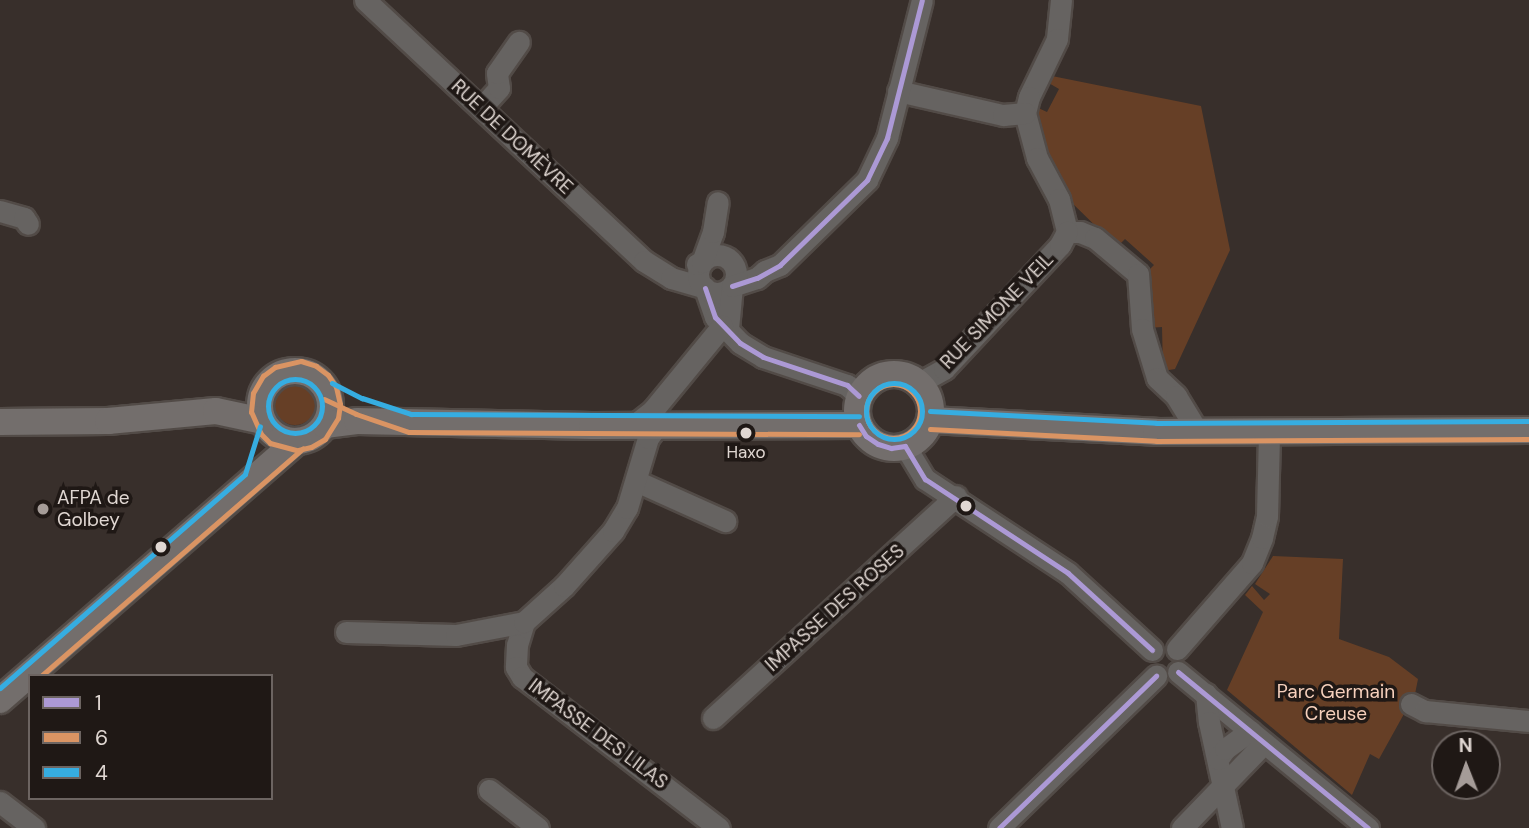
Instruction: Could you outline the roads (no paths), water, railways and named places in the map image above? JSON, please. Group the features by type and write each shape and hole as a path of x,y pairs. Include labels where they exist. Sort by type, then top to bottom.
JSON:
{"main road":[{"path":"253,479 265,425 261,396 269,382 278,374 301,370 321,381 328,391 359,406 410,423"},
{"path":"898,373 919,383 931,407 930,420 921,436 905,446 891,448 866,436 859,425 856,405 865,386 886,374 898,373"},
{"path":"184,412 269,382"},
{"path":"326,425 330,414 328,391"},
{"path":"0,422 108,421 216,411 265,425 286,440 297,441 308,439 326,425 357,421 645,426 859,425"},
{"path":"930,420 1198,432 1529,430"},
{"path":"30,674 297,441"},
{"path":"0,700 28,676"}],"street":[{"name":"RUE DE DOMÈVRE","path":"365,0 644,261 661,272 705,288"},
{"path":"705,288 716,293 732,270 746,263 765,271 779,265 867,180 887,138 922,0"},
{"path":"1061,0 1057,39 1029,97 1025,113 1037,158 1059,199 1067,232 1080,232 1095,238 1138,274 1142,329 1157,378 1176,396 1198,432"},
{"path":"481,108 499,88 497,73 519,42"},
{"path":"898,91 1003,115 1025,113"},
{"path":"346,632 456,635 524,622 564,586 612,531 627,508 648,438 645,426 653,410 725,327 732,270 717,209 698,276 725,327 740,343 763,357 847,385 859,396"},
{"path":"0,211 24,218 28,224"},
{"name":"RUE SIMONE VEIL","path":"919,383 944,369 1060,245 1067,232"},
{"path":"661,272 702,262 715,255 732,270"},
{"path":"1177,649 1252,563 1267,516 1269,432"},
{"path":"905,446 925,479 956,496 1068,573 1152,650"},
{"path":"636,481 724,521"},
{"name":"IMPASSE DES ROSES","path":"713,718 956,496"},
{"name":"IMPASSE DES LILAS","path":"524,622 517,645 516,667 522,677 719,828"},
{"path":"1167,644 1177,649 1182,660 1178,672 1168,678 1156,676 1148,660 1152,650 1167,644"},
{"path":"1178,672 1368,828"},
{"path":"999,828 1156,676"},
{"path":"1206,694 1209,722 1232,828"},
{"path":"1411,704 1425,711 1529,722"},
{"path":"1218,759 1231,744 1257,737"},
{"path":"1182,828 1225,786 1257,737"},
{"path":"489,790 538,828"},
{"path":"0,802 34,828"}],"place":[{"name":"Haxo","path":"746,433"},
{"name":"AFPA de Golbey","path":"43,509"}],"park label":[{"name":"Parc Germain Creuse","path":"1336,703"}]}
